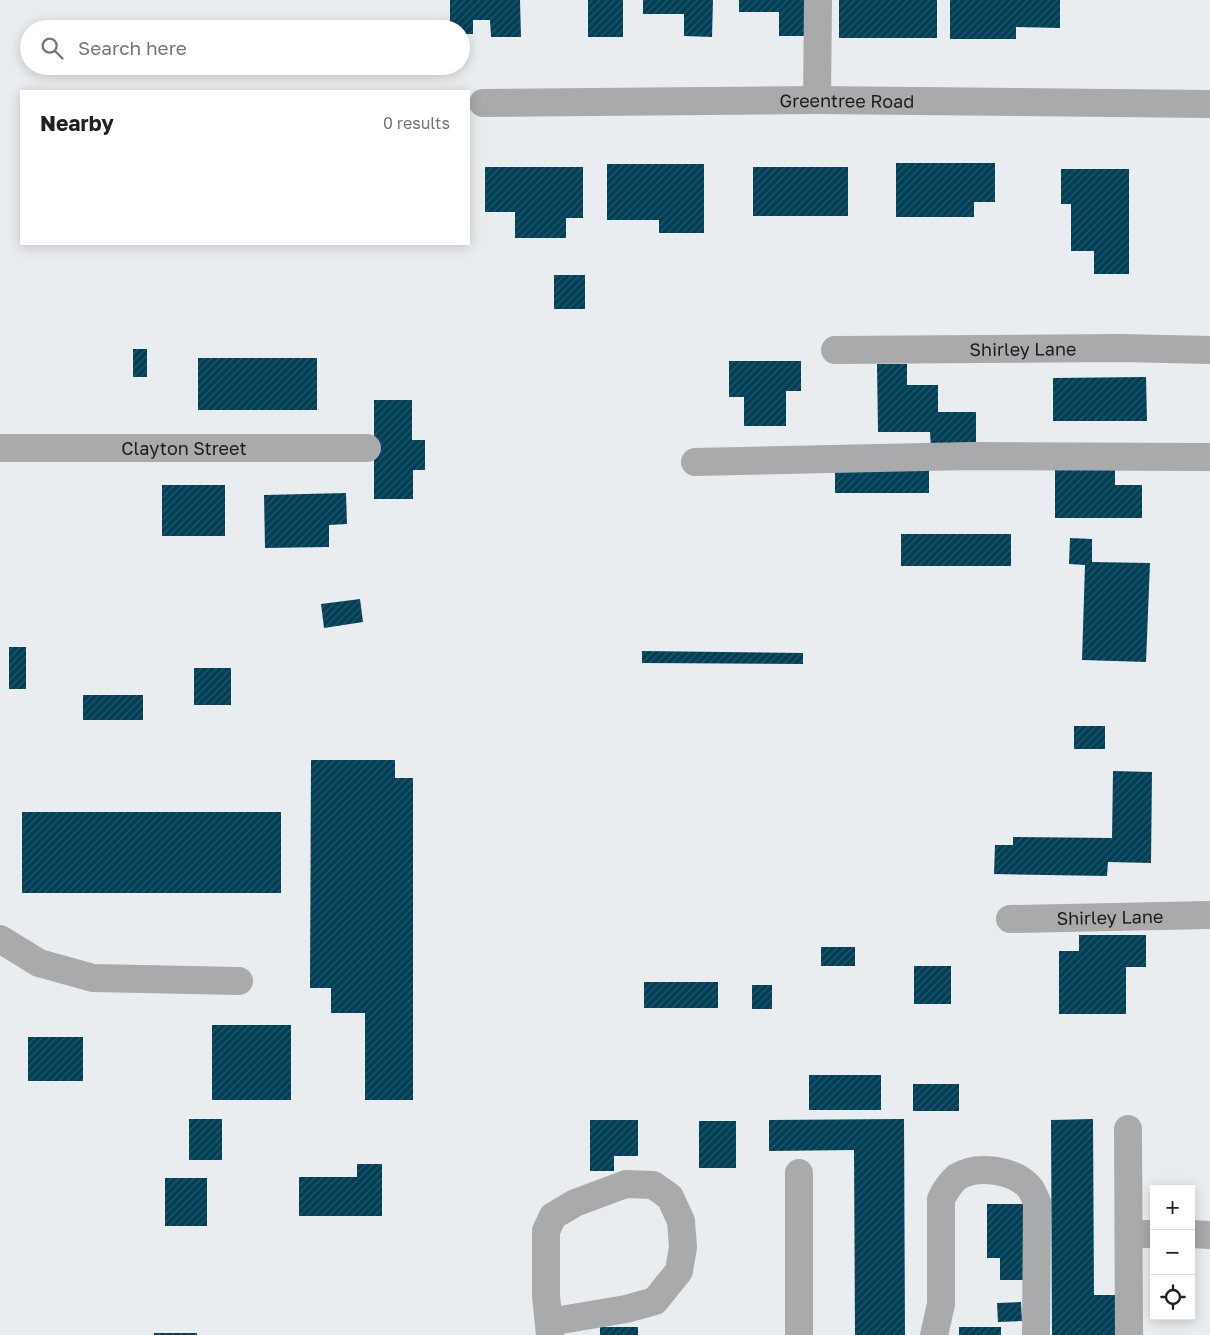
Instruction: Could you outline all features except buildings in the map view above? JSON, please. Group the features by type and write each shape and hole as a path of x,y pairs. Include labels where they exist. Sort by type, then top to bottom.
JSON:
{"street":[{"path":"817,100 818,0"},
{"name":"Greentree Road","path":"483,103 817,100 1210,104"},
{"name":"Shirley Lane","path":"835,350 1122,348 1210,350"},
{"name":"Clayton Street","path":"0,448 367,448"},
{"path":"695,462 971,456 1210,457"},
{"name":"Shirley Lane","path":"1010,920 1210,915"},
{"path":"0,939 39,963 93,978 239,981"},
{"path":"1128,1129 1141,1234 1129,1335"},
{"path":"934,1335 941,1304 941,1199 947,1188 957,1178 969,1172 990,1171 1020,1179 1031,1189 1037,1202 1036,1335"},
{"path":"799,1173 799,1335"},
{"path":"626,1184 653,1185 670,1197 681,1221 683,1247 679,1271 656,1301 550,1329 546,1296 546,1231 553,1216 575,1203 626,1184"},
{"path":"1195,1234 1210,1234"}]}
